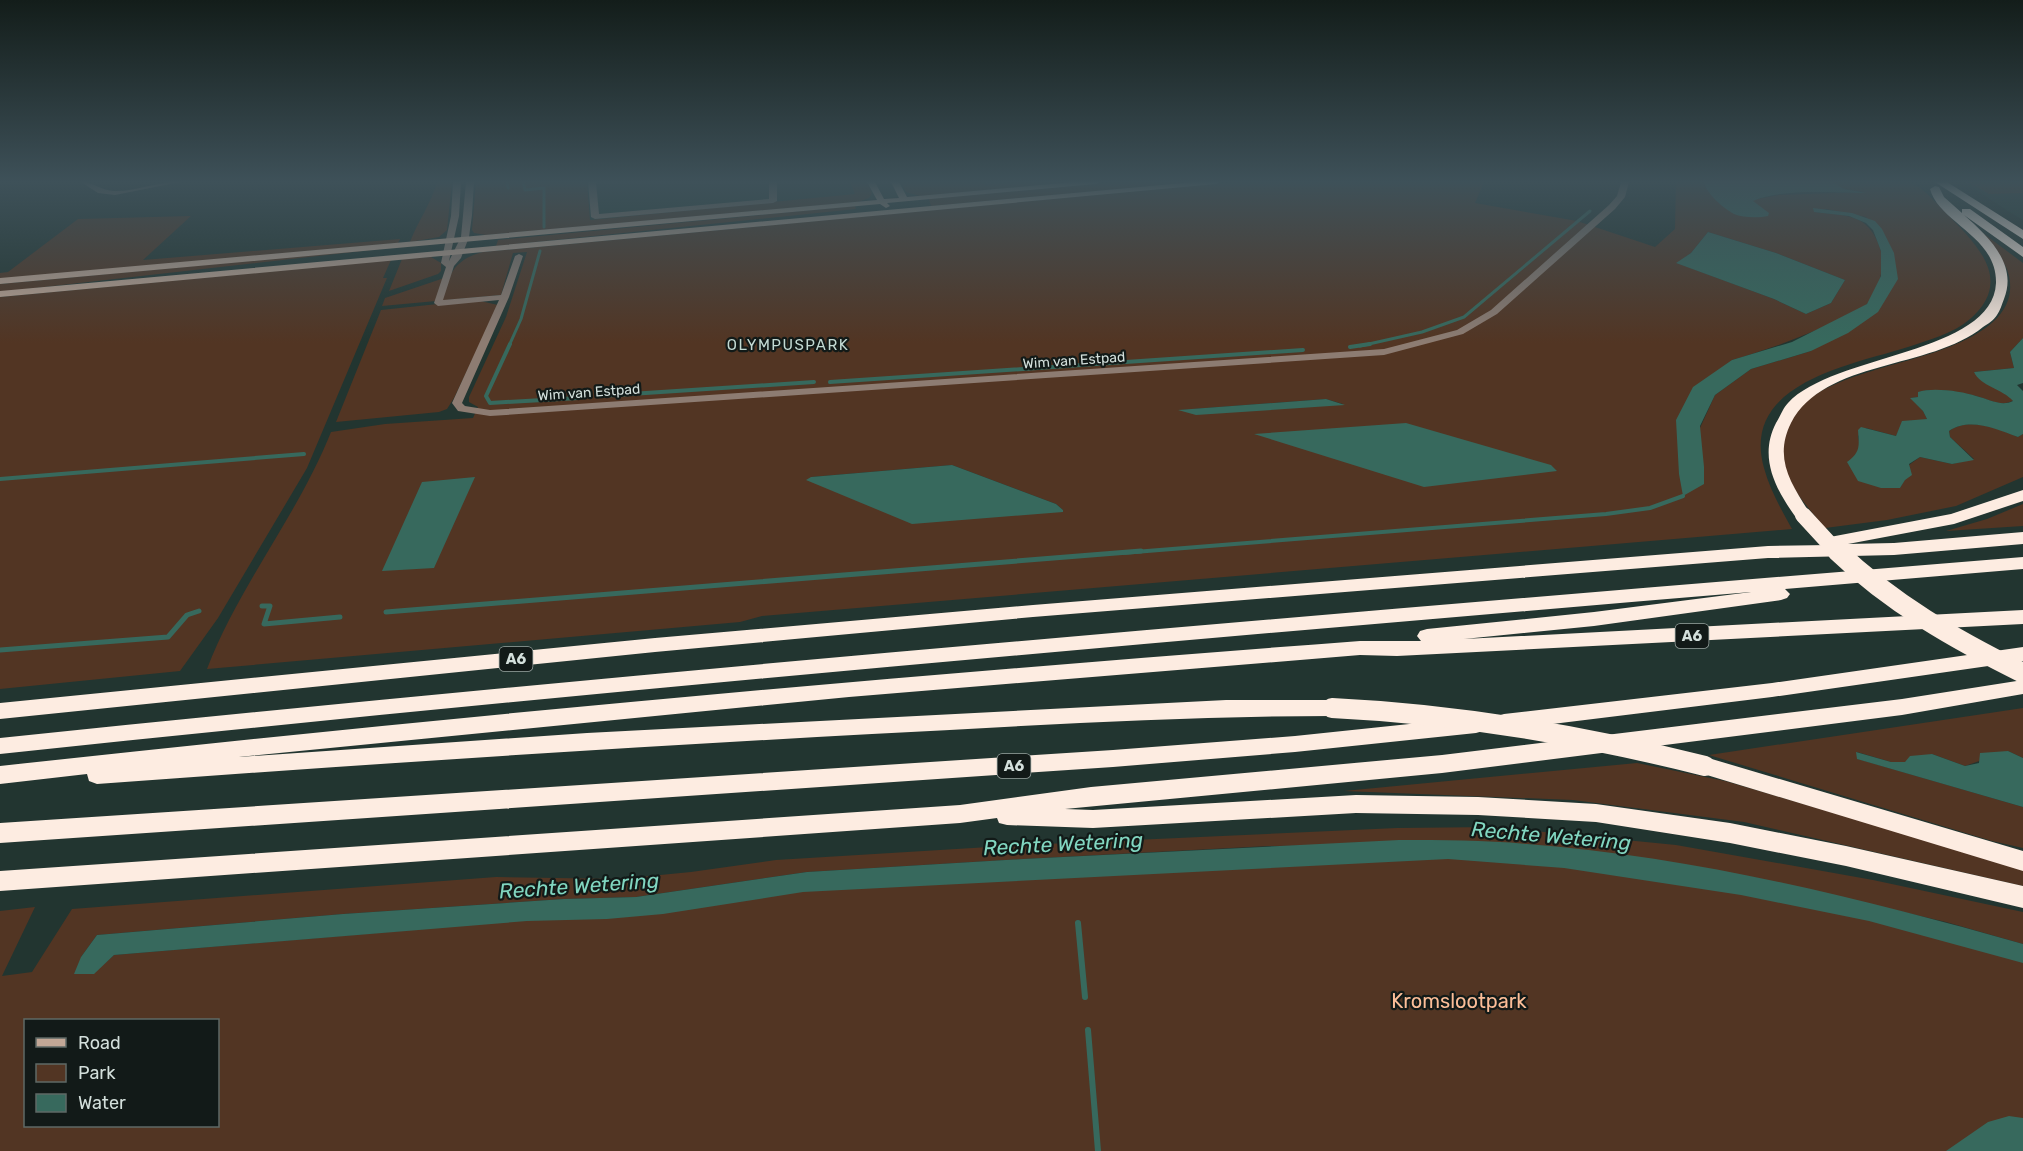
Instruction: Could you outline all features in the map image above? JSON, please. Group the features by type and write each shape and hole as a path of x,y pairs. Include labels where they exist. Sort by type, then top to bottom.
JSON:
{"highway":[{"path":"1980,236 2002,274 1999,300 1981,324 1944,344 1846,374 1811,390 1795,401 1785,413 1774,445 1777,469 1782,480 1803,515 1835,551 1884,593 1949,635 2023,673"},
{"path":"2002,236 2023,253"},
{"name":"A6","path":"1768,552 1954,519 2023,495"},
{"name":"A6","path":"0,711 808,631 1768,552 1894,549 2023,538"},
{"name":"A6","path":"0,746 218,723 1203,631 2023,563"},
{"name":"A6","path":"1360,648 1392,640 1728,603 1901,574"},
{"name":"A6","path":"0,775 608,712 1105,667 1360,648 1409,649 2023,617"},
{"name":"A6","path":"0,833 964,769 1377,736 1760,692 2023,654"},
{"path":"0,881 452,847 960,814 1091,796 1442,764 1619,743 1890,708 2023,687"},
{"path":"0,780 658,737 1132,712 1226,708 1332,708 1437,715 1548,731 1634,748 1705,766 2023,861"},
{"path":"960,814 1094,819 1356,804 1478,806 1596,813 1741,835 1846,856 2023,897"}],"main road":[{"path":"0,282 407,251 450,246 464,239 503,236"},
{"path":"0,294 172,278 450,246 458,252 628,236"}],"street":[{"path":"450,266 445,263 452,236"},
{"path":"464,236 450,266 438,303 505,297 519,256"},
{"name":"Wim van Estpad","path":"505,297 460,394 457,403 462,409 501,412 1384,352 1460,332 1494,312 1580,236"}],"green space":[{"path":"56,236 169,236 143,260 400,239 398,243 0,279 0,273 8,272"},
{"path":"413,236 440,236 439,237 410,242"},
{"path":"543,236 596,236 496,246 498,240"},
{"path":"658,236 1621,236 1655,247 1668,236 1705,236 1691,253 1677,263 1774,299 1806,314 1831,303 1845,280 1776,253 1720,236 1874,236 1882,255 1882,270 1875,292 1867,304 1819,329 1732,360 1680,462 1679,474 1715,395 1751,369 1811,351 1898,279 1876,236 1967,236 1979,250 1990,277 1989,290 1983,305 1970,319 1956,329 1831,371 1806,382 1784,397 1768,416 1761,439 1764,468 1773,492 1792,529 762,616 740,622 207,669 235,609 302,493 331,432 385,424 473,418 478,407 469,402 469,397 506,317 527,252 513,253 501,295 382,306 385,298 450,276 456,267 473,255 483,252","holes":["1326,399 1343,404 1180,410","952,465 1056,504 1063,510 811,477"]},
{"path":"1982,236 1986,236 2023,263 2023,338 2010,352 2014,368 1974,372 2014,400 2000,403 1970,394 1939,390 1919,392 1918,397 1911,398 1927,419 1906,422 1896,436 1866,428 1858,436 1860,447 1856,455 1900,488 1910,470 1909,465 1920,457 1952,464 1974,459 1950,437 1949,431 1966,425 1983,425 2018,437 2023,434 2023,477 1956,506 1887,520 1825,528 1798,494 1786,472 1783,449 1790,423 1803,404 1826,388 1937,351 1983,330 1999,315 2009,298 2007,269"},
{"path":"389,248 0,292 0,284"},
{"path":"431,257 441,263 441,271 438,274 389,291 402,259"},
{"path":"391,260 383,278 387,278 307,468 218,618 180,671 0,689 0,297"},
{"path":"476,300 498,305 447,409 439,412 336,422 381,310"},
{"path":"2023,504 2023,526 1946,531 1987,519"},
{"path":"2023,708 2023,758 2008,751 1965,766 1932,754 1905,762 1891,762 1857,752 1858,759 2023,807 2023,848 1992,841 1709,755"},
{"path":"1637,763 1725,781 2023,868 2023,886 1744,822 1573,800 1344,791"},
{"name":"Kromslootpark","path":"1495,827 1676,845 1873,880 2023,912 2023,944 1946,922 1757,878 1664,861 1527,844 1268,846 807,872 636,897 564,899 343,914 97,935 81,957 104,964 114,955 400,931 958,870 1486,848 1701,874 2023,951 2023,1151 0,1151 0,911 35,907 2,976 32,972 72,909 496,877 619,879 776,860 1024,845 1397,828"}],"water":[{"path":"1705,236 1720,236 1776,253 1845,280 1831,303 1806,314 1774,299 1676,263 1691,253"},
{"path":"1875,236 1885,236 1894,253 1898,279 1878,312 1848,333 1811,351 1751,369 1715,395 1700,426 1704,484 1683,496 1679,474 1676,420 1693,387 1732,360 1792,342 1867,304 1881,276 1881,251"},
{"path":"2023,338 2023,383 2017,385 2023,391 2023,434 2018,437 1992,428 1974,425 1957,427 1949,431 1950,437 1974,460 1952,464 1920,457 1909,464 1912,475 1900,488 1881,488 1858,481 1847,462 1855,455 1858,448 1858,430 1861,427 1896,436 1902,421 1927,419 1923,411 1910,398 1918,397 1918,392 1947,390 1999,403 2013,401 2004,393 1981,381 1974,372 2014,368 2010,352"},
{"path":"1326,399 1345,405 1196,415 1178,410"},
{"path":"1406,423 1551,465 1557,471 1424,487 1254,434"},
{"path":"952,465 1056,504 1063,512 912,524 806,480 811,477"},
{"path":"475,477 434,568 382,571 422,482"},
{"path":"2008,751 2023,758 2023,807 1857,759 1856,752 1891,762 1905,762 1910,756 1932,754 1965,766 1979,763 1980,753"},
{"path":"1399,840 1527,844 1590,850 1715,869 1840,896 2023,944 2023,963 1869,921 1741,895 1564,868 1448,859 803,892 663,914 607,919 527,921 114,955 94,974 74,974 81,957 97,935 343,914 564,899 636,897 807,872"},
{"path":"2009,1116 2023,1118 2023,1151 1946,1151 1988,1122"}],"waterway":[{"path":"1367,345 1422,332 1464,317 1561,236"},
{"path":"509,346 521,319 540,251"},
{"path":"510,344 486,396 490,403 578,398"},
{"path":"1350,347 1367,345"},
{"path":"1360,346 1367,345"},
{"path":"830,382 1303,350"},
{"path":"600,396 814,382"},
{"path":"0,479 304,454"},
{"path":"1122,553 1606,514 1650,508 1683,496"},
{"path":"386,612 1141,551"},
{"path":"262,606 270,606 264,624 340,617"},
{"path":"0,650 168,637 187,615 199,611"},
{"path":"1078,923 1085,997"},
{"path":"1088,1030 1098,1151"}],"district":[{"name":"OLYMPUSPARK","path":"788,345"}],"water label":[{"name":"Rechte Wetering","path":"1551,836"},
{"name":"Rechte Wetering","path":"1063,844"},
{"name":"Rechte Wetering","path":"579,886"}]}
